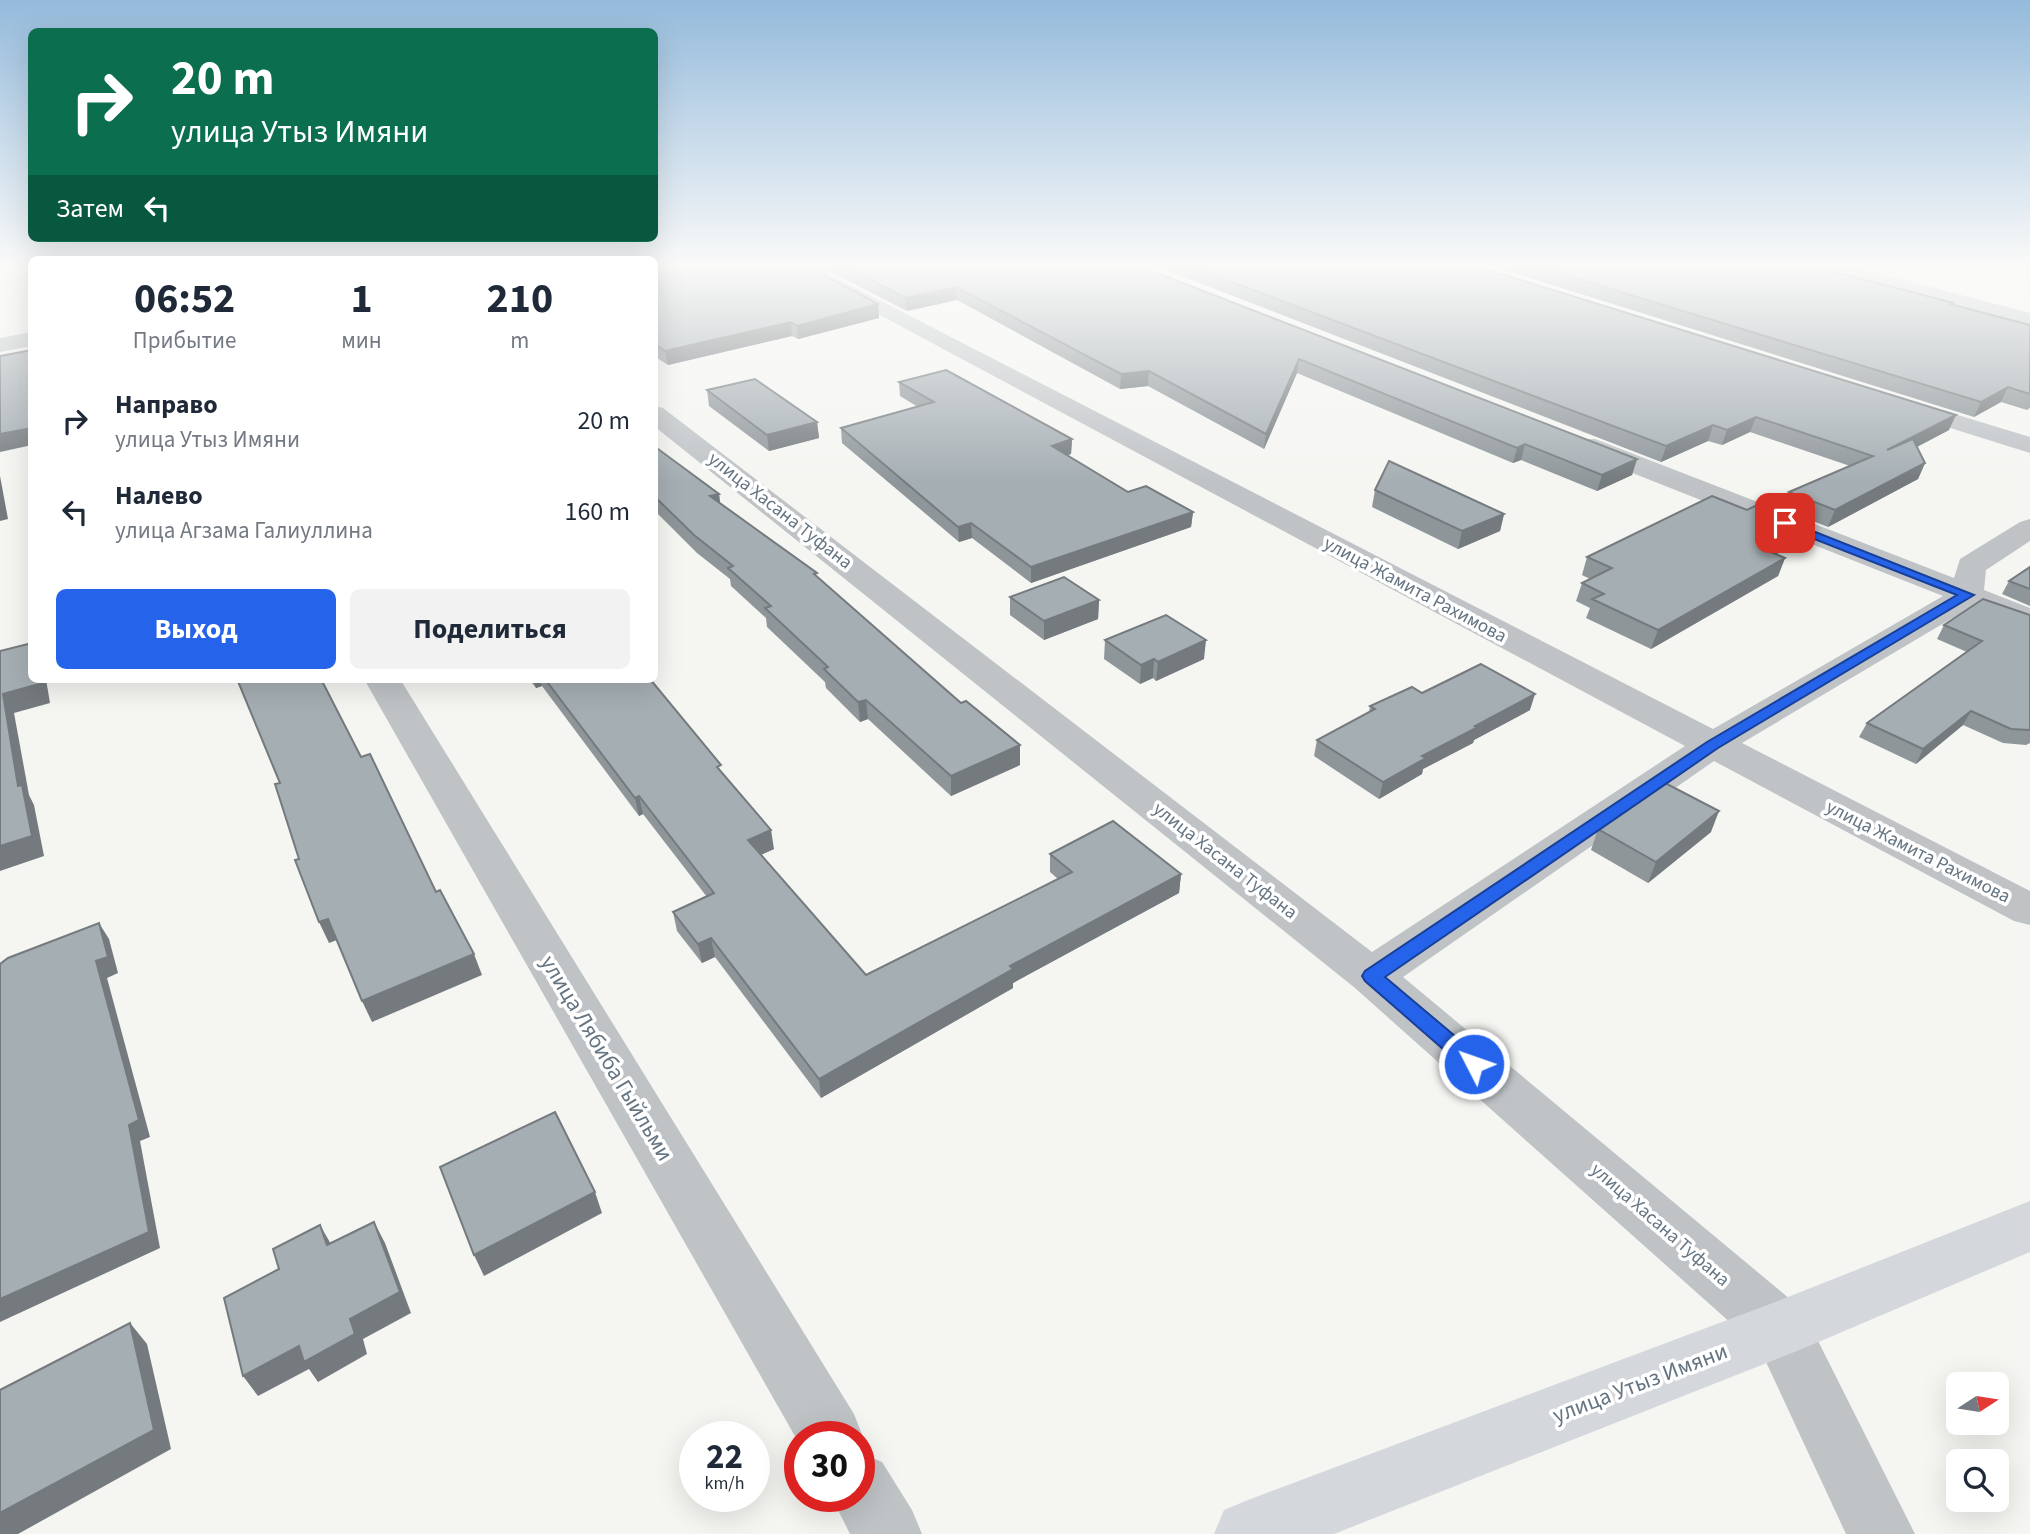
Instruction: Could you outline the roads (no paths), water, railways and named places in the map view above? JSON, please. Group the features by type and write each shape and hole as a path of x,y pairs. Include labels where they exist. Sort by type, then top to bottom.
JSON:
{"street":[{"path":"0,345 28,340"},
{"name":"улица Жамита Рахимова","path":"938,340 2030,911"},
{"path":"1886,400 2030,445"},
{"name":"улица Хасана Туфана","path":"658,416 1371,976 1781,1329"},
{"path":"1564,437 2030,619"},
{"path":"1968,595 1971,566 2030,528"},
{"path":"1371,976 1712,745 1968,595"},
{"name":"улица Лябиба Гыйльми","path":"384,683 822,1421"},
{"name":"улица Утыз Имяни","path":"1248,1534 1781,1329 2030,1226"},
{"path":"1781,1329 1881,1534"},
{"path":"875,1512 888,1534"}]}
